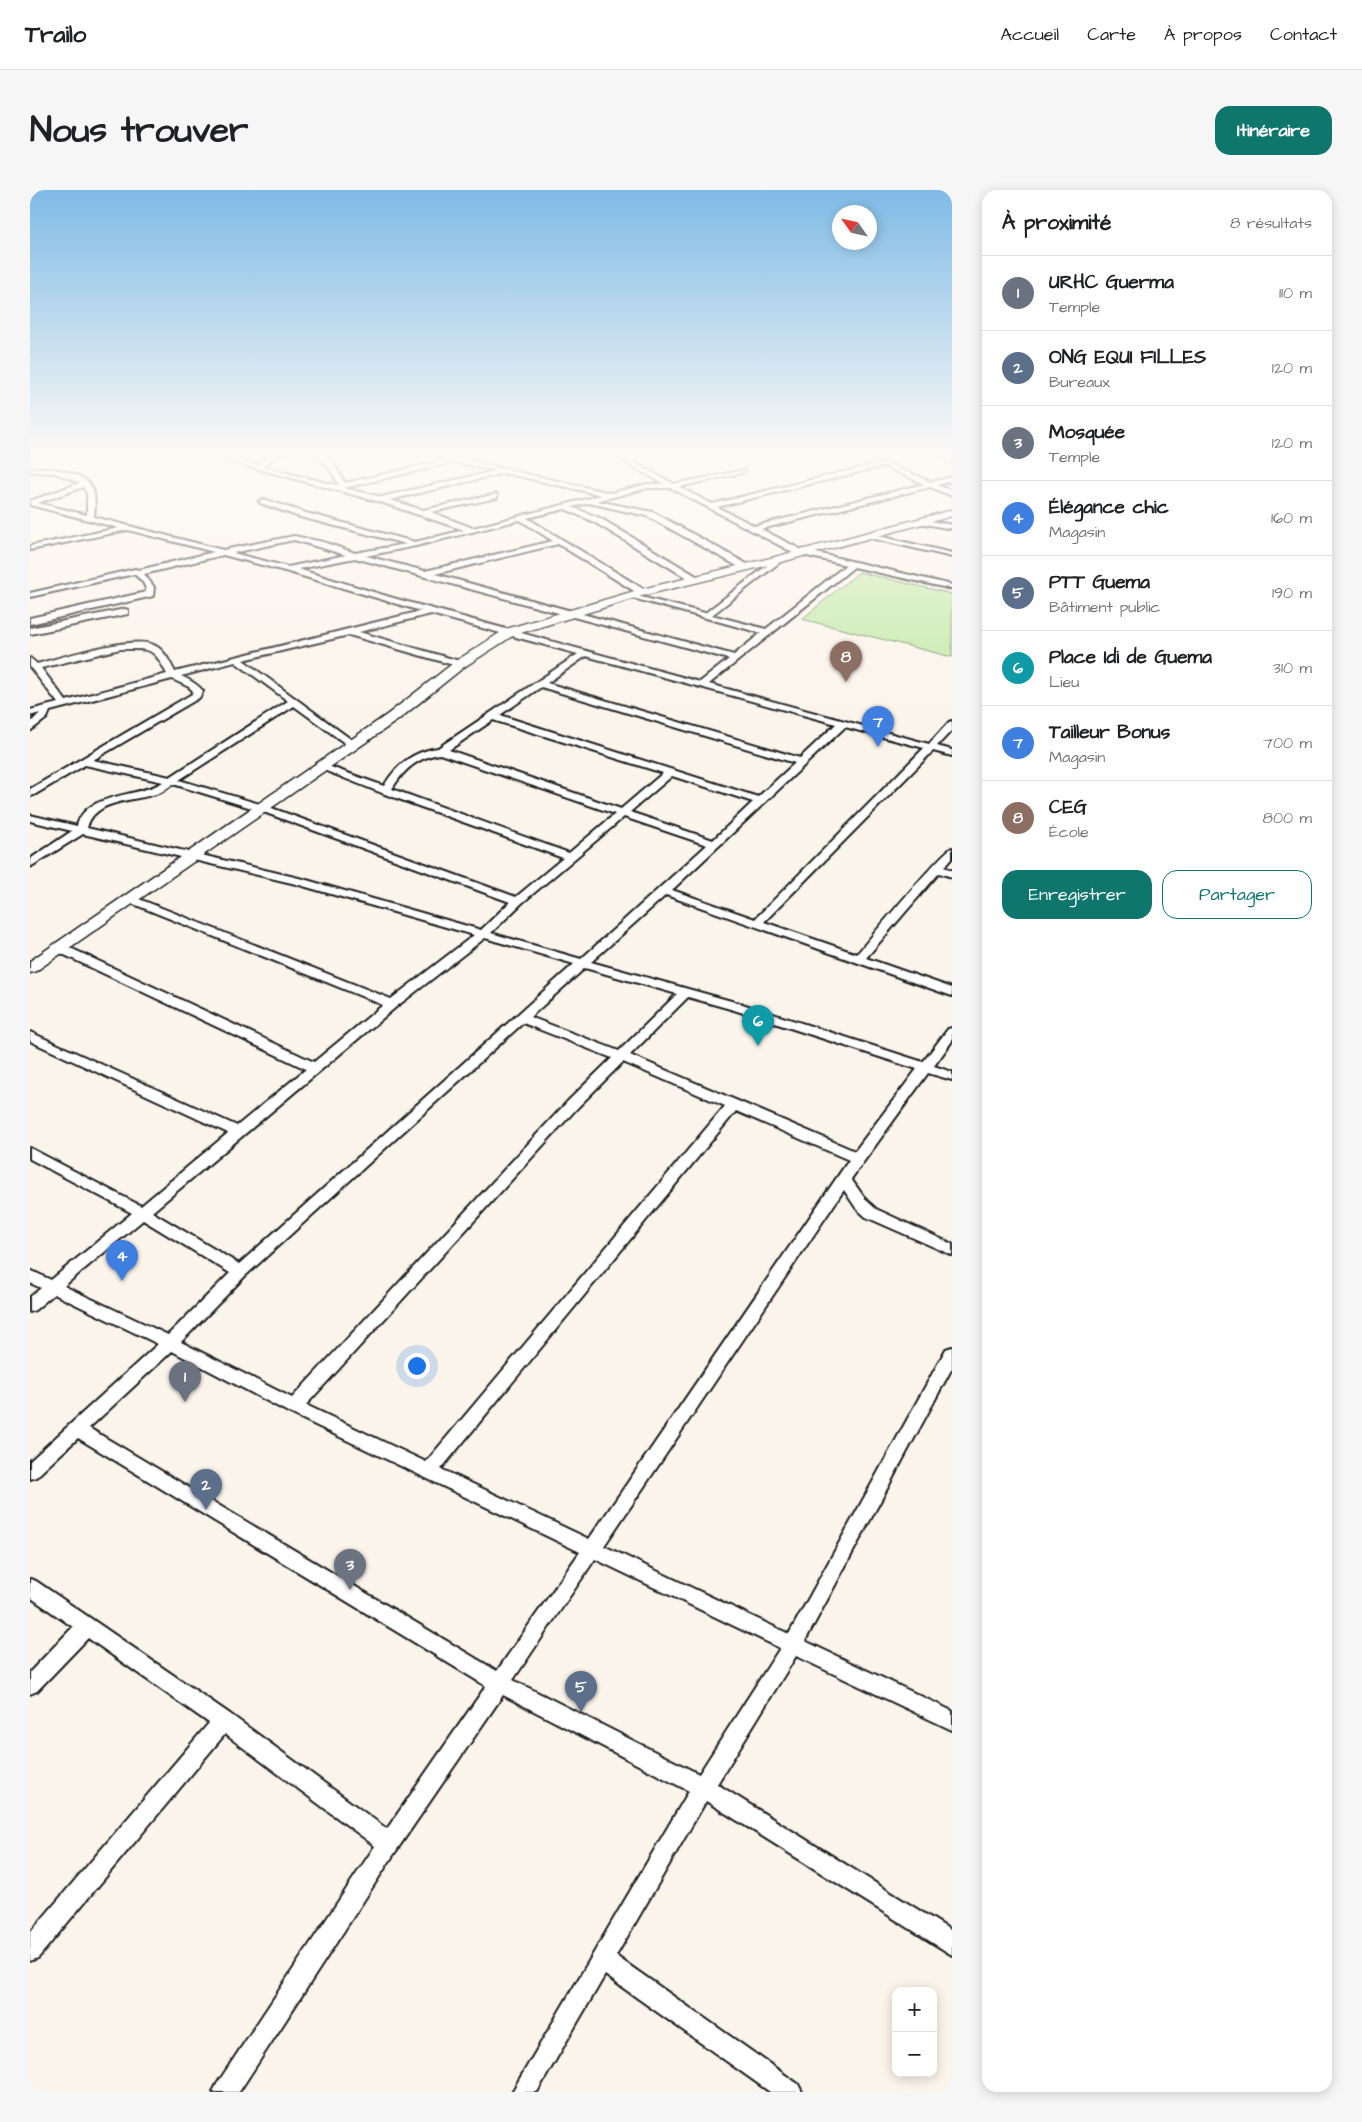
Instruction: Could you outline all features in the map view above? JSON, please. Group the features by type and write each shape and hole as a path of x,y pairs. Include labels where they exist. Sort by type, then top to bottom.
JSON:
{"street":[{"path":"30,548 65,541"},
{"path":"178,541 288,569 433,611 952,753"},
{"path":"138,573 281,541"},
{"path":"306,541 352,555 425,573 736,658"},
{"path":"404,541 416,544"},
{"path":"288,569 429,541"},
{"path":"425,573 561,541 642,592"},
{"path":"631,541 695,579"},
{"path":"698,541 744,566"},
{"path":"776,541 804,553 952,587"},
{"path":"30,968 322,767 393,717 460,664 510,632 642,592 744,566 777,560 848,541"},
{"path":"893,541 952,555"},
{"path":"706,616 777,560"},
{"path":"703,684 852,564"},
{"path":"30,594 135,571 146,580 151,589 150,594 30,621"},
{"path":"629,596 768,632"},
{"path":"30,714 236,658 352,632 433,611"},
{"path":"30,631 125,612"},
{"path":"352,632 460,664"},
{"path":"30,793 196,696 198,690 192,685 172,676 162,655 149,646 120,646 32,664 65,705"},
{"path":"441,751 586,652"},
{"path":"236,658 352,745"},
{"path":"539,683 803,762"},
{"path":"81,830 82,819 90,812 114,800 149,794 294,702"},
{"path":"30,728 44,716 45,710"},
{"path":"492,716 761,801"},
{"path":"30,1472 170,1343 240,1272 664,891 843,723"},
{"path":"757,923 952,724"},
{"path":"386,790 395,776 414,758 424,753 441,751 715,844"},
{"path":"83,761 172,781 262,808 518,901"},
{"path":"322,767 571,857"},
{"path":"30,1306 392,1004 483,934 518,901 671,772"},
{"path":"30,818 299,881 686,994 738,1006 952,1076"},
{"path":"30,864 81,830"},
{"path":"859,959 952,851"},
{"path":"936,868 952,874"},
{"path":"664,891 952,992"},
{"path":"130,900 175,916 392,1004"},
{"path":"60,948 315,1068"},
{"path":"294,1407 567,1110 686,994"},
{"path":"521,1018 622,1057 858,1158"},
{"path":"226,2092 389,1844 843,1179 952,1032"},
{"path":"30,1036 238,1132"},
{"path":"429,1471 734,1105"},
{"path":"30,1152 143,1213 240,1272"},
{"path":"843,1179 861,1204 871,1213 952,1250"},
{"path":"30,1276 170,1343 294,1407 952,1721"},
{"path":"524,2092 703,1787 793,1644 952,1353"},
{"path":"76,1428 499,1683 703,1787 952,1944"},
{"path":"30,1587 223,1721 389,1844"},
{"path":"30,1685 87,1626"},
{"path":"30,1950 223,1721"},
{"path":"602,1959 790,2092"}],"green space":[{"path":"859,572 952,594 952,657 802,619"}],"place":[{"name":"CEG","path":"846,682"},
{"name":"Tailleur Bonus","path":"878,747"},
{"name":"Place Idi de Guema","path":"758,1046"},
{"name":"Élégance chic","path":"122,1281"},
{"name":"URHC Guerma","path":"185,1402"},
{"name":"ONG EQUI FILLES","path":"206,1510"},
{"name":"Mosquée","path":"350,1590"},
{"name":"PTT Guema","path":"581,1712"}]}
